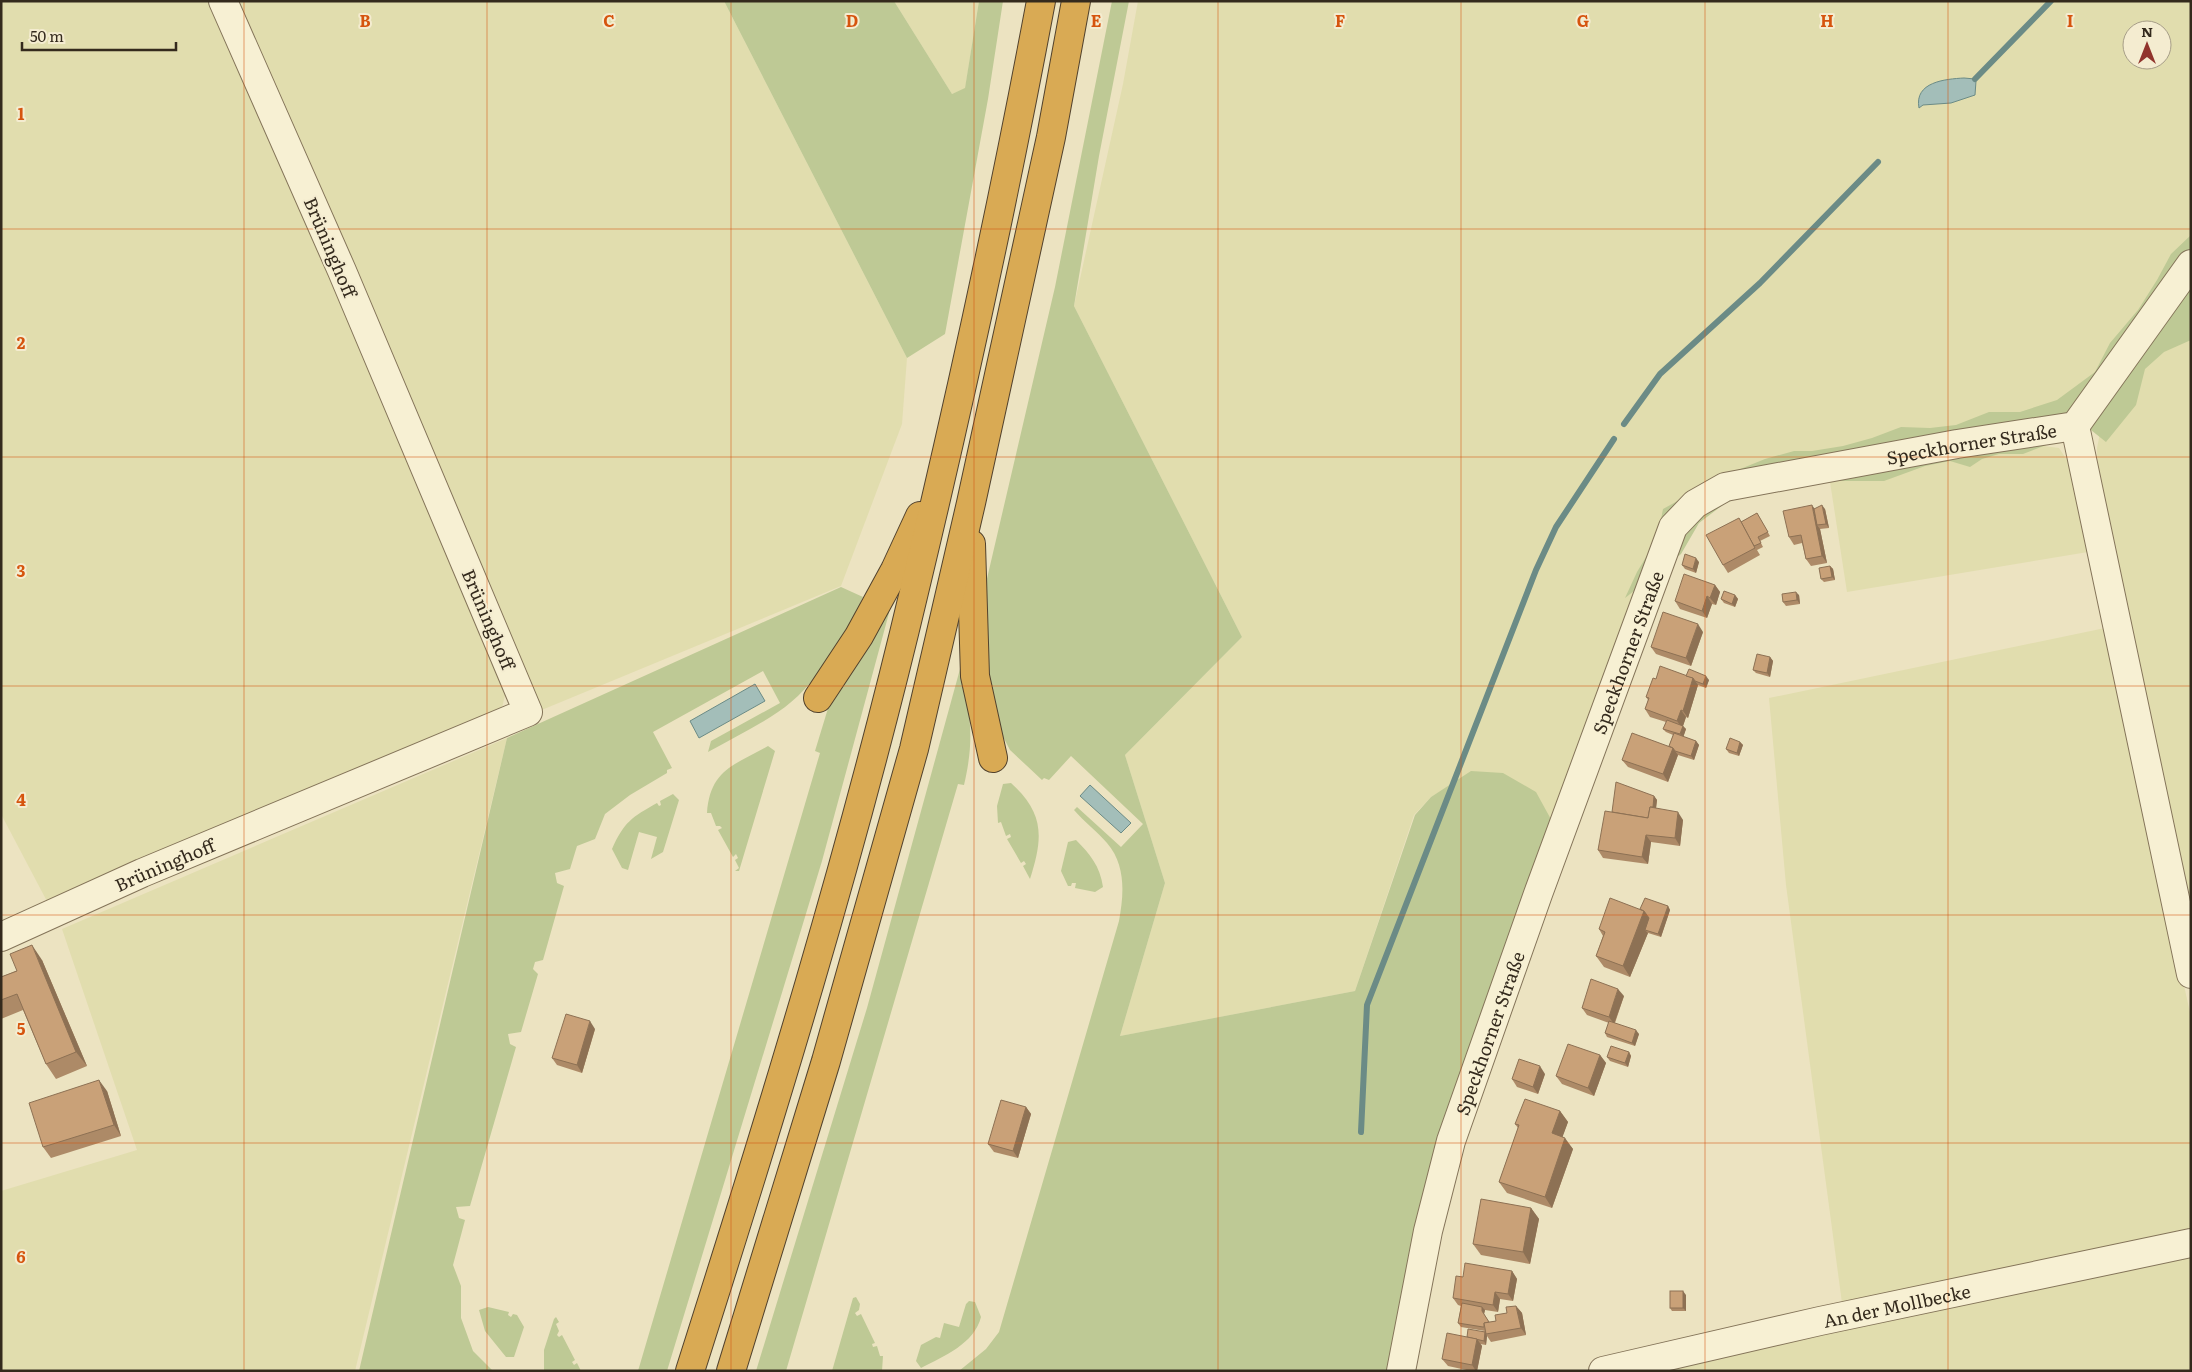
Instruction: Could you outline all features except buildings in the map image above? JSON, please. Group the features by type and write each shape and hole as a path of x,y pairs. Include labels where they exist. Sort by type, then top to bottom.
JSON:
{"highway":[{"path":"690,1371 768,1122 851,835 914,595 1013,150 1041,1"},
{"path":"731,1371 826,1061 914,749 1051,137 1076,1"},
{"path":"818,698 864,628 895,570 942,469"},
{"path":"970,503 975,676 993,758"}],"street":[{"name":"Brüninghoff","path":"1,937 142,873 528,712 342,271 223,1"},
{"name":"Speckhorner Straße","path":"1401,1371 1428,1232 1451,1141 1538,894 1673,527 1695,504 1725,487 1957,444 2075,426 2191,264"},
{"path":"2075,426 2191,974"},
{"name":"An der Mollbecke","path":"1603,1371 1830,1319 2191,1243"}],"shaded area":[{"path":"1,1 217,1 509,679 500,716 50,907 1,814"},
{"path":"237,1 724,1 907,358 902,424 841,586 532,714"},
{"path":"894,1 979,1 965,89 952,94"},
{"path":"1138,1 2191,1 2191,254 2073,417 1958,435 2059,448 2071,466 2088,552 1847,592 1828,469 1729,494 1681,532 1576,829 1451,785 1431,797 1414,815 1355,991 1120,1036 1165,883 1125,755 1242,637 1074,306 1123,84"},
{"path":"2191,292 2191,903 2114,544 2098,478 2097,448 2102,423"},
{"path":"2105,628 2191,1017 2191,1236 1842,1303 1786,885 1769,698"},
{"path":"507,738 355,1371 1,1371 1,1191 137,1150 62,929"},
{"path":"2191,1256 2191,1371 1646,1371"}],"green space":[{"path":"724,1 894,1 952,94 965,88 979,1 1003,1 988,99 945,334 907,358"},
{"path":"1112,1 1129,1 1099,156 1074,306 1242,637 1125,755 1165,883 1120,1036 1355,991 1415,815 1431,797 1471,771 1503,773 1536,792 1553,823 1392,1371 959,1371 986,1349 999,1332 1119,921 1122,901 1122,880 1118,861 1107,843 1074,810 1077,807 1121,847 1143,824 1071,756 1049,780 1044,778 1042,780 1010,750 990,706 982,600 1055,287"},
{"path":"2191,235 2191,340 2164,352 2145,369 2136,405 2106,442 2091,430 2023,454 1999,454 1982,459 1970,467 1950,461 1925,466 1884,481 1833,481 1771,493 1750,493 1724,504 1699,523 1681,554 1625,598 1637,572 1657,539 1663,509 1723,476 1765,459 1794,451 1812,451 1843,446 1901,427 1930,428 1956,425 1989,412 2020,412 2057,400 2095,372 2110,343 2138,310 2171,254"},
{"path":"841,587 863,597 828,660 792,702 752,728 708,752 711,741 780,703 763,671 653,732 672,768 667,770 667,773 630,795 605,814 595,839 577,846 570,869 555,873 557,883 564,886 543,960 535,962 533,969 538,974 521,1032 508,1034 510,1044 516,1047 470,1206 456,1207 459,1218 465,1220 453,1265 461,1286 461,1318 473,1351 493,1371 359,1371 507,738"},
{"path":"888,607 889,613 822,861 667,1371 638,1371 820,753 815,751 833,692"},
{"path":"962,668 970,726 969,754 964,785 958,784 786,1371 756,1371 867,1008 960,669"},
{"path":"768,746 775,751 739,871 735,871 739,868 735,860 738,858 736,854 733,857 718,830 722,828 716,826 711,813 707,813 709,799 713,787 726,770"},
{"path":"1011,783 1030,805 1038,827 1039,839 1030,879 1023,866 1026,864 1024,861 1021,863 1007,839 1011,837 1010,834 1006,836 1001,822 998,823 997,806 1003,784"},
{"path":"673,794 679,800 663,852 651,859 657,837 639,832 628,870 622,868 612,849 625,826 641,812 657,803 659,806 661,805 660,801"},
{"path":"1076,840 1090,855 1102,880 1103,887 1095,892 1075,888 1076,883 1068,886 1061,871 1068,842"},
{"path":"856,1297 860,1304 859,1310 855,1313 857,1316 861,1314 875,1343 872,1344 873,1347 877,1346 880,1356 883,1356 882,1371 832,1371 853,1298"},
{"path":"969,1301 975,1302 981,1317 972,1335 957,1348 921,1368 916,1361 921,1345 936,1337 940,1338 944,1323 959,1327 966,1304"},
{"path":"488,1307 509,1312 508,1315 511,1317 513,1314 517,1315 524,1327 514,1357 506,1357 485,1331 479,1310"},
{"path":"556,1317 559,1322 556,1324 559,1331 557,1335 559,1337 562,1335 575,1360 572,1362 574,1365 577,1363 581,1371 544,1371 544,1350"}],"water":[{"path":"1948,79 1975,79 1975,95 1951,103 1923,105 1919,108 1921,92 1926,87"},
{"path":"755,684 765,701 699,738 690,721"},
{"path":"1090,785 1131,823 1121,833 1080,796"}],"waterway":[{"path":"1975,79 2051,1"},
{"path":"1624,424 1660,374 1760,283 1878,162"},
{"path":"1361,1132 1367,1005 1536,570 1556,527 1614,439"}]}
